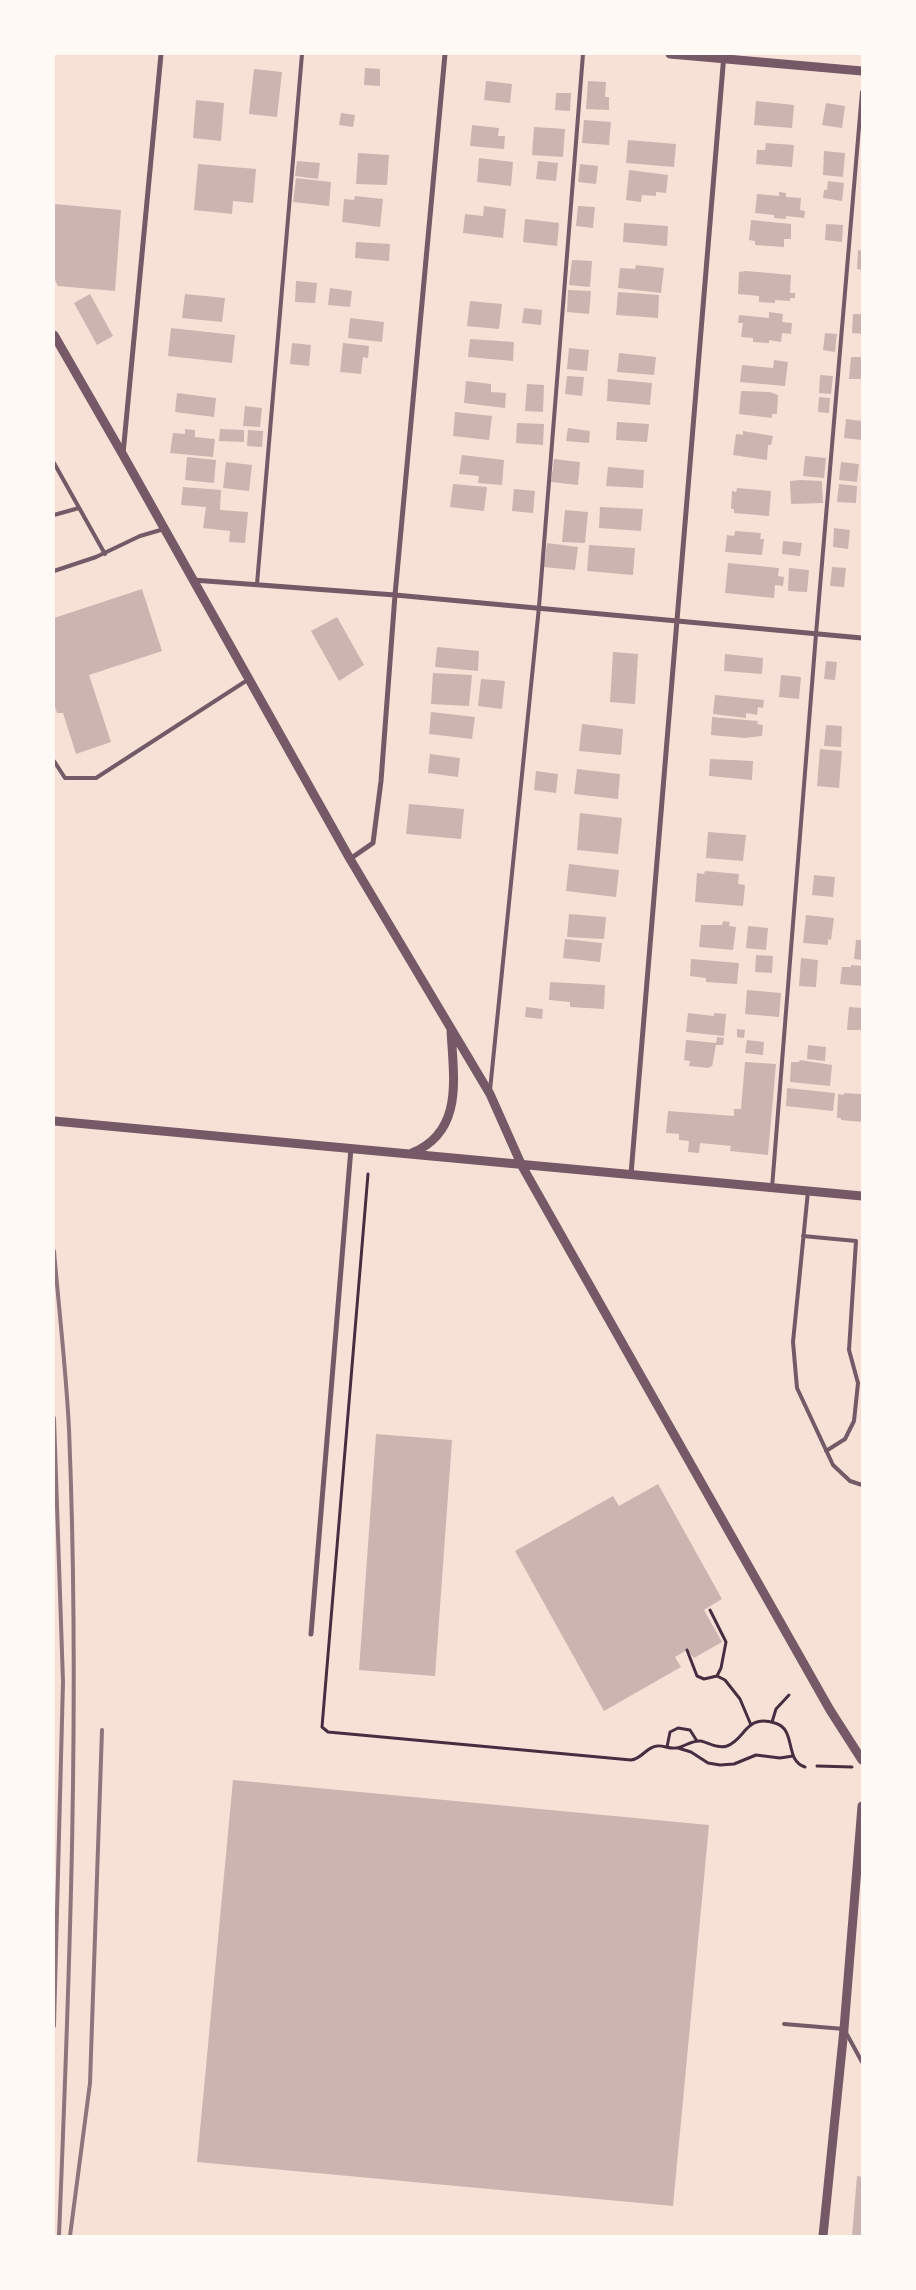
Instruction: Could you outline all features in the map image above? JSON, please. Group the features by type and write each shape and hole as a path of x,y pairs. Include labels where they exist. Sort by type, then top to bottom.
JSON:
{"street":[{"path":"123,454 161,54"},
{"path":"350,859 373,844 381,781 395,595 445,54"},
{"path":"670,54 724,57 862,71"},
{"path":"631,1174 724,57"},
{"path":"54,335 123,454 350,859 490,1094 522,1166 830,1710 862,1760"},
{"path":"192,580 539,607 862,638"},
{"path":"410,1154 423,1149 436,1140 448,1118 454,1099 450,1026"},
{"path":"54,1121 351,1148 522,1166 631,1174 862,1196"},
{"path":"311,1634 351,1148"},
{"path":"823,2236 844,2029 862,1806"}],"lane":[{"path":"257,584 302,54"},
{"path":"490,1094 539,607 583,54"},
{"path":"772,1188 862,92"},
{"path":"54,463 104,554"},
{"path":"54,515 79,508"},
{"path":"54,571 104,554 140,536 164,529"},
{"path":"54,761 65,778 96,778 249,678"},
{"path":"808,1191 793,1342 797,1388 833,1465 850,1482 862,1485"},
{"path":"803,1236 856,1241 849,1350 858,1383 854,1421 845,1439 826,1451"},
{"path":"784,2024 844,2029 862,2062"}],"path":[{"path":"368,1174 322,1727 328,1732 622,1760 639,1759 654,1746 678,1748 691,1752 708,1763 720,1765 734,1764 756,1756 780,1758 793,1756"},
{"path":"710,1610 726,1642 721,1668 717,1676"},
{"path":"687,1650 697,1676 704,1679 717,1676 725,1680 740,1699 750,1725"},
{"path":"772,1722 776,1709 789,1695"},
{"path":"678,1748 697,1741 726,1746 734,1742 750,1725 761,1721 772,1722 779,1724 787,1732 793,1756 797,1763 804,1767"},
{"path":"667,1747 670,1732 678,1728 690,1730 697,1741"},
{"path":"817,1766 854,1767"}],"building":[{"path":"365,68 380,69 380,86 364,85"},
{"path":"254,69 282,72 277,117 249,114"},
{"path":"486,81 512,84 510,103 484,100"},
{"path":"588,81 606,82 605,97 609,97 609,110 586,109"},
{"path":"556,93 571,93 570,111 555,110"},
{"path":"196,100 224,103 221,141 193,138"},
{"path":"756,101 794,105 792,128 754,125"},
{"path":"826,103 845,106 842,128 822,125"},
{"path":"341,113 355,115 353,127 339,125"},
{"path":"584,120 611,122 609,145 582,143"},
{"path":"472,125 499,128 498,136 505,136 504,149 470,146"},
{"path":"534,127 565,129 563,157 532,155"},
{"path":"628,140 676,144 674,167 626,163"},
{"path":"766,143 794,145 792,167 756,164 757,150 765,150"},
{"path":"824,151 845,153 843,177 823,175"},
{"path":"358,153 389,155 387,185 356,184"},
{"path":"479,158 513,162 511,186 477,182"},
{"path":"297,161 320,163 318,179 295,176"},
{"path":"538,161 558,163 556,181 536,179"},
{"path":"198,164 256,169 253,203 233,201 232,214 194,210"},
{"path":"580,164 598,166 596,184 578,182"},
{"path":"629,170 668,175 666,193 656,192 656,196 642,195 641,202 626,200"},
{"path":"296,178 331,182 329,206 293,202"},
{"path":"828,181 844,183 842,201 823,198 824,190 827,190"},
{"path":"779,192 786,193 786,197 801,198 800,210 805,211 804,218 786,216 786,219 774,218 774,215 755,213 757,194 779,196"},
{"path":"355,196 383,199 380,227 342,222 344,199 354,200"},
{"path":"54,204 121,210 115,291 58,286 54,278"},
{"path":"484,206 506,209 503,238 463,233 465,214 483,216"},
{"path":"578,206 595,207 593,228 576,226"},
{"path":"525,219 559,223 557,246 523,242"},
{"path":"751,220 791,224 791,239 784,239 784,247 755,245 755,241 749,240"},
{"path":"624,223 668,226 667,246 623,242"},
{"path":"826,224 843,225 842,242 825,240"},
{"path":"356,242 390,244 389,261 355,258"},
{"path":"858,250 862,251 862,270 857,269"},
{"path":"572,260 592,261 590,287 569,285"},
{"path":"636,265 664,268 661,293 618,288 620,268 635,269"},
{"path":"739,272 791,275 790,293 795,293 795,298 790,298 790,301 775,300 775,303 759,302 759,296 738,294"},
{"path":"296,281 317,283 315,303 295,302"},
{"path":"330,288 352,291 350,307 328,305"},
{"path":"568,290 591,291 589,314 567,312"},
{"path":"618,292 659,295 658,318 616,315"},
{"path":"90,294 113,336 97,345 74,303"},
{"path":"185,294 225,298 222,322 182,318"},
{"path":"470,301 502,304 499,329 467,326"},
{"path":"524,308 542,310 541,325 522,323"},
{"path":"769,312 783,314 782,322 792,323 791,334 782,333 781,342 769,340 769,343 753,342 753,338 741,337 743,323 738,323 739,315 769,318"},
{"path":"853,314 862,314 862,334 852,333"},
{"path":"350,318 384,322 382,342 348,338"},
{"path":"171,328 235,335 232,363 168,356"},
{"path":"825,333 837,334 835,352 823,350"},
{"path":"470,339 514,342 513,361 468,357"},
{"path":"292,343 311,345 309,366 290,364"},
{"path":"343,343 369,346 368,358 363,357 361,374 340,372"},
{"path":"569,348 589,350 587,371 567,369"},
{"path":"619,353 656,357 654,375 617,372"},
{"path":"851,357 862,357 862,379 849,379"},
{"path":"774,360 788,362 785,386 740,382 742,365 773,368"},
{"path":"820,375 833,376 831,394 819,393"},
{"path":"567,376 584,377 582,396 565,394"},
{"path":"608,379 652,383 650,405 607,401"},
{"path":"466,381 491,384 491,392 506,393 505,408 464,403"},
{"path":"527,384 544,385 543,412 525,411"},
{"path":"741,391 770,392 778,395 777,414 772,414 772,418 739,414"},
{"path":"177,393 216,398 214,417 175,412"},
{"path":"819,397 830,398 829,413 818,412"},
{"path":"245,406 262,408 260,427 243,426"},
{"path":"455,412 492,416 489,440 453,436"},
{"path":"846,419 862,421 862,440 844,438"},
{"path":"617,422 649,424 647,442 616,440"},
{"path":"517,423 544,424 543,445 516,443"},
{"path":"568,428 590,431 589,443 566,441"},
{"path":"185,429 195,430 195,437 215,439 213,457 170,453 173,433 185,434"},
{"path":"220,429 244,430 244,442 219,441"},
{"path":"248,430 263,431 262,447 247,446"},
{"path":"743,431 773,436 771,445 768,445 767,460 733,455 736,434 743,435"},
{"path":"462,455 504,460 502,485 478,483 479,476 459,474"},
{"path":"805,456 826,458 824,478 803,476"},
{"path":"187,457 216,460 214,483 185,480"},
{"path":"554,459 580,462 578,485 551,482"},
{"path":"226,462 252,465 249,491 223,488"},
{"path":"841,462 859,464 857,482 839,480"},
{"path":"608,467 644,470 643,488 606,486"},
{"path":"790,481 822,481 823,503 791,504"},
{"path":"453,484 487,487 484,511 450,507"},
{"path":"839,484 857,486 856,503 837,502"},
{"path":"183,487 221,490 220,510 248,512 245,543 229,542 230,531 203,528 206,507 181,505"},
{"path":"737,488 771,491 769,516 734,513 734,509 731,509 732,491 736,492"},
{"path":"514,489 535,491 533,513 512,511"},
{"path":"600,507 643,509 641,531 599,528"},
{"path":"565,510 588,512 585,543 562,542"},
{"path":"834,528 850,530 848,549 833,547"},
{"path":"735,531 761,533 760,539 764,539 762,555 725,552 727,535 734,536"},
{"path":"783,541 802,543 800,556 782,554"},
{"path":"547,543 578,547 575,570 544,567"},
{"path":"589,545 635,548 633,575 587,571"},
{"path":"728,563 779,568 778,576 784,577 783,586 775,585 774,598 725,593"},
{"path":"832,567 846,568 844,587 830,586"},
{"path":"789,568 809,570 807,592 788,591"},
{"path":"142,589 162,651 89,675 111,742 76,754 63,713 57,713 54,704 54,618"},
{"path":"337,617 364,665 339,681 311,631"},
{"path":"437,647 479,651 478,671 435,667"},
{"path":"613,652 638,654 635,704 610,702"},
{"path":"725,654 763,658 762,674 724,671"},
{"path":"826,661 837,662 835,680 824,679"},
{"path":"433,673 472,675 469,706 431,704"},
{"path":"781,675 801,677 799,699 779,697"},
{"path":"481,679 505,681 502,709 478,706"},
{"path":"715,695 764,700 763,708 758,707 757,715 746,713 746,718 713,714"},
{"path":"431,712 475,717 472,739 429,734"},
{"path":"712,717 758,721 757,724 763,725 762,736 745,738 711,735"},
{"path":"582,724 623,729 621,755 579,751"},
{"path":"826,725 842,726 841,747 824,746"},
{"path":"820,749 842,751 839,788 817,786"},
{"path":"430,754 460,758 458,777 428,773"},
{"path":"710,759 753,761 752,780 709,776"},
{"path":"577,769 620,774 618,799 574,794"},
{"path":"536,771 558,774 556,793 534,790"},
{"path":"409,804 464,809 461,839 406,834"},
{"path":"580,813 622,818 618,854 577,850"},
{"path":"708,832 746,835 743,861 706,858"},
{"path":"569,864 619,870 616,897 566,891"},
{"path":"705,871 739,874 738,884 745,885 743,906 695,902 697,873 704,874"},
{"path":"814,875 835,877 833,897 812,895"},
{"path":"569,914 606,917 604,939 567,937"},
{"path":"806,915 834,918 831,940 828,939 828,945 803,943"},
{"path":"723,921 730,922 729,926 736,927 733,950 699,947 701,925 722,925"},
{"path":"748,926 768,928 766,950 746,948"},
{"path":"565,939 602,943 600,962 563,958"},
{"path":"856,940 862,940 862,960 854,959"},
{"path":"756,955 773,956 772,973 755,972"},
{"path":"801,958 818,960 816,987 799,986"},
{"path":"691,959 739,963 737,984 706,982 706,978 690,976"},
{"path":"851,965 862,966 862,986 840,984 842,967 851,967"},
{"path":"550,982 605,985 604,1009 570,1007 570,1002 549,1000"},
{"path":"747,990 781,993 779,1017 745,1014"},
{"path":"526,1007 543,1009 542,1019 525,1017"},
{"path":"849,1007 862,1008 862,1030 847,1030"},
{"path":"688,1013 714,1016 714,1013 726,1014 724,1036 686,1032"},
{"path":"737,1029 745,1030 744,1038 737,1037"},
{"path":"717,1037 724,1038 723,1045 716,1045 712,1067 689,1066 690,1061 684,1060 686,1040 716,1043"},
{"path":"747,1040 764,1042 763,1055 745,1053"},
{"path":"808,1045 826,1047 825,1061 807,1059"},
{"path":"800,1060 832,1065 830,1086 790,1082 791,1062 799,1062"},
{"path":"745,1062 776,1064 768,1155 730,1151 731,1146 700,1143 699,1153 688,1152 689,1141 679,1140 679,1134 666,1133 668,1111 734,1116 734,1109 741,1109"},
{"path":"787,1088 835,1093 833,1111 786,1106"},
{"path":"844,1093 862,1094 862,1122 837,1118 838,1094 844,1095"},
{"path":"376,1434 452,1440 435,1676 359,1670"},
{"path":"658,1484 722,1599 704,1610 722,1642 694,1658 687,1650 675,1657 681,1667 604,1711 515,1551 613,1496 619,1506"},
{"path":"233,1780 709,1825 673,2206 197,2162"},
{"path":"857,2176 862,2177 862,2236 852,2236"}],"railway":[{"path":"54,1251 69,1429 74,1631 70,1933 59,2236"},
{"path":"54,1418 63,1682 54,2026"},
{"path":"70,2236 90,2083 102,1730"}]}
